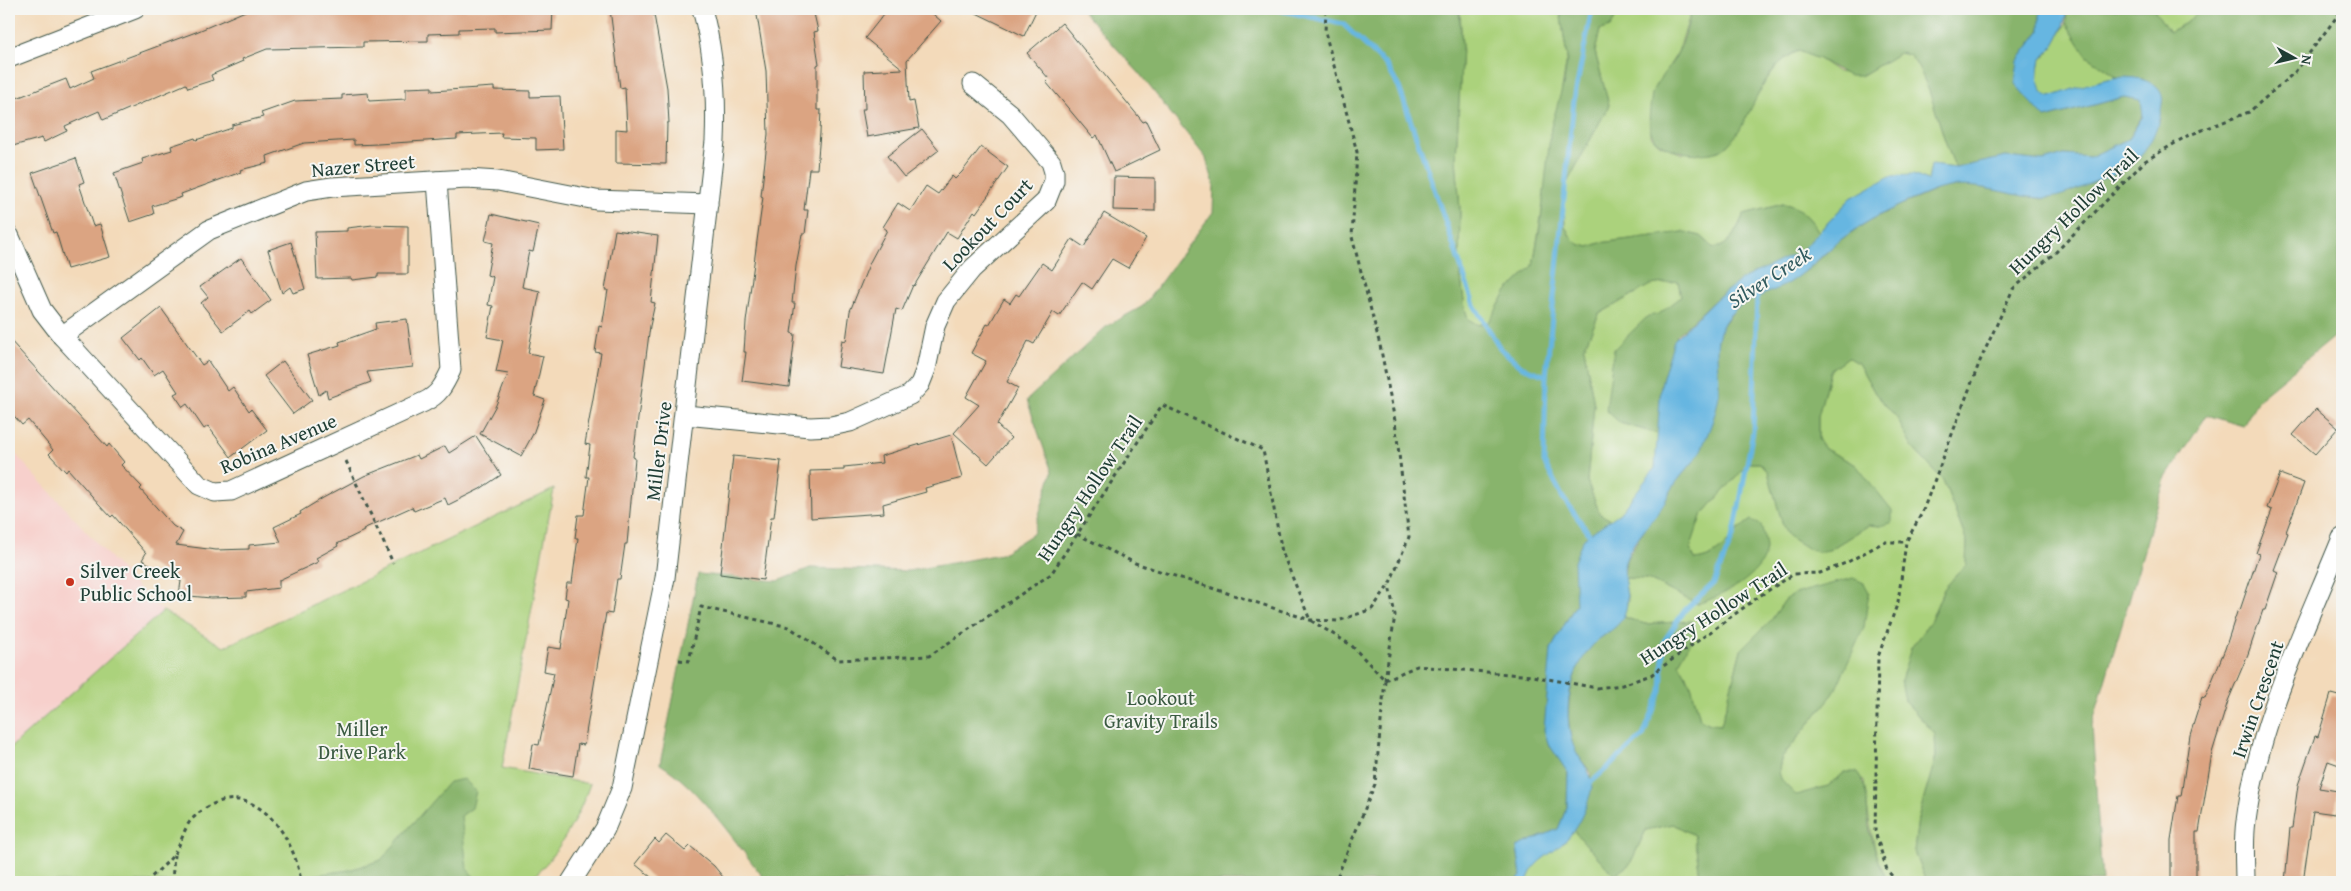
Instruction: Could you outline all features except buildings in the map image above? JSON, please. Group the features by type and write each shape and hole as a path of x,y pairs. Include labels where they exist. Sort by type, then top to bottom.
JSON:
{"street":[{"path":"9,58 135,9"},
{"name":"Miller Drive","path":"577,880 605,829 622,788 665,578 715,141 716,106 712,54 702,9"},
{"name":"Lookout Court","path":"685,415 810,426 831,426 850,422 910,395 920,384 926,369 935,326 946,301 972,269 1046,202 1054,181 1051,162 1010,114 973,84"},
{"name":"Nazer Street","path":"62,336 209,230 259,208 306,191 332,187 467,179 498,181 596,200 708,204"},
{"name":"Robina Avenue","path":"9,235 42,310 62,336 199,484 215,492 231,491 424,402 434,397 443,388 451,370 437,181"},
{"name":"Irwin Crescent","path":"2246,882 2245,824 2252,781 2278,696 2342,538"}],"path":[{"path":"1310,620 1338,621 1372,609 1389,585 1409,537 1395,421 1380,345 1352,236 1357,152 1324,32 1326,9"},
{"name":"Hungry Hollow Trail","path":"1897,882 1888,870 1875,832 1878,658 1898,602 1906,542 1922,513 1980,361 2014,289 2057,251 2145,161 2187,136 2249,112 2295,72 2342,10"},
{"name":"Hungry Hollow Trail","path":"679,660 689,661 701,607 789,627 838,660 929,656 1050,574 1162,405 1263,450 1282,552 1310,620"},
{"path":"346,462 394,564"},
{"path":"1077,534 1135,563 1310,620 1351,645 1385,680"},
{"name":"Hungry Hollow Trail","path":"1385,680 1417,666 1532,676 1597,688 1622,685 1651,675 1676,659 1701,638 1794,574 1820,573 1846,563 1884,542 1906,542"},
{"path":"1335,882 1375,784 1385,680 1395,615 1389,585"},
{"path":"146,882 174,855 192,819 214,804 233,798 256,805 275,823 292,846 301,882"},
{"path":"172,882 174,855"}],"shaded area":[{"name":"Silver Creek Public School","path":"9,447 149,600 163,611 9,749"}],"green space":[{"name":"Lookout Gravity Trails","path":"1081,9 1459,9 1462,46 1456,158 1460,209 1459,264 1468,319 1478,325 1489,322 1507,291 1533,266 1541,220 1551,127 1564,82 1567,58 1560,9 1621,9 1610,27 1600,30 1595,52 1609,105 1567,183 1564,204 1565,226 1570,236 1578,244 1589,247 1600,243 1683,232 1701,236 1714,248 1720,247 1736,231 1744,214 1783,204 1794,207 1804,213 1819,232 1801,252 1744,278 1717,298 1677,335 1661,384 1658,434 1620,423 1606,410 1614,349 1648,316 1659,314 1681,297 1678,281 1650,285 1599,314 1584,348 1594,405 1587,481 1600,514 1611,520 1585,537 1576,604 1551,649 1548,743 1568,772 1567,807 1558,829 1517,847 1521,876 1516,882 767,882 704,802 675,774 660,764 698,574 778,581 810,568 908,571 1001,554 1033,534 1052,472 1027,400 1107,326 1143,306 1213,212 1214,184 1206,158 1139,73"},
{"path":"1460,9 1560,9 1567,58 1533,266 1507,291 1489,322 1478,325 1468,319 1459,264 1460,209 1456,158 1462,46"},
{"path":"1621,9 1692,9 1678,52 1653,91 1651,136 1659,144 1682,154 1745,119 1754,98 1780,61 1798,51 1819,59 1838,72 1861,76 1899,53 1910,55 1925,82 1956,168 1931,165 1928,181 1913,175 1851,198 1819,232 1813,223 1799,210 1783,204 1744,214 1736,231 1720,247 1714,248 1701,236 1683,232 1600,243 1589,247 1578,244 1570,236 1565,226 1564,204 1567,183 1609,105 1595,52 1600,30 1610,27"},
{"path":"1692,9 2040,9 2040,31 2018,60 2045,118 2124,97 2141,100 2144,113 2128,139 2090,157 2064,155 2043,161 2006,157 1956,168 1931,96 1910,55 1899,53 1861,76 1849,76 1819,59 1798,51 1774,69 1727,146 1715,152 1698,154 1682,152 1662,145 1657,141 1651,133 1649,116 1653,90 1680,47"},
{"path":"2067,9 2154,9 2169,32 2188,22 2199,9 2342,9 2342,207 2337,278 2342,307 2342,330 2259,398 2243,426 2207,415 2165,479 2092,725 2102,882 1926,882 1914,851 1918,819 1936,757 1935,734 1905,701 1901,680 1911,648 1931,620 1944,589 1966,564 1967,542 1943,480 1912,447 1897,418 1875,393 1858,363 1848,357 1830,371 1818,416 1818,439 1825,449 1856,465 1892,510 1892,522 1881,526 1869,525 1829,550 1817,552 1807,548 1788,536 1783,526 1768,472 1760,463 1749,463 1701,516 1690,549 1695,560 1705,558 1720,550 1751,520 1761,525 1766,548 1758,568 1749,577 1728,591 1697,604 1647,579 1624,578 1626,560 1646,526 1661,508 1676,482 1695,460 1719,395 1715,354 1718,337 1722,326 1737,307 1790,282 1810,268 1840,240 1869,221 1896,207 1944,187 1968,185 2042,199 2070,192 2127,169 2160,120 2143,79 2119,78 2087,56 2066,23"},
{"path":"2154,9 2199,9 2188,22 2168,32"},
{"path":"2066,23 2087,56 2119,78 2050,97 2045,96 2038,86 2040,62 2052,48"},
{"path":"1678,281 1682,297 1659,314 1648,316 1620,423 1658,434 1655,468 1620,513 1611,520 1600,514 1587,481 1594,405 1584,348 1599,314 1650,285"},
{"path":"1848,357 1858,363 1875,393 1897,418 1912,447 1943,480 1967,542 1966,564 1944,589 1931,620 1911,648 1905,701 1935,734 1936,757 1918,819 1914,851 1926,882 1888,882 1874,845 1864,780 1845,772 1828,786 1796,796 1781,779 1779,770 1782,757 1834,693 1785,600 1772,619 1741,650 1721,725 1710,724 1700,719 1691,685 1679,663 1694,635 1692,621 1645,624 1623,617 1628,600 1624,578 1647,579 1697,604 1740,527 1716,553 1703,559 1695,560 1690,549 1701,516 1749,463 1760,463 1768,472 1783,526 1829,550 1869,525 1881,526 1856,465 1825,449 1818,439 1818,416 1830,371"},
{"name":"Miller Drive Park","path":"554,489 502,768 590,784 579,811 565,837 549,861 529,882 9,882 9,749 163,611 224,647"},
{"path":"1853,578 1864,583 1869,592 1864,627 1834,693 1782,757 1779,770 1781,779 1796,795 1828,786 1845,772 1857,772 1864,784 1869,827 1888,882 1701,882 1694,835 1673,824 1646,830 1630,864 1614,875 1573,830 1580,819 1592,774 1574,749 1569,723 1572,687 1579,665 1588,650 1623,617 1645,624 1692,621 1695,635 1679,663 1691,685 1700,719 1710,724 1721,725 1741,650 1772,619 1785,600 1794,594"},
{"path":"464,779 476,791 472,808 461,816 467,869 479,882 317,882 315,875 349,870 381,860 449,782"},
{"path":"1673,824 1694,835 1701,882 1527,882 1532,867 1566,840 1573,830 1614,875 1630,864 1646,830"}],"water":[{"name":"Silver Creek","path":"2040,9 2067,9 2057,39 2041,62 2038,79 2043,92 2050,97 2087,84 2114,78 2127,77 2151,83 2160,92 2162,100 2158,123 2148,147 2135,162 2124,169 2055,197 2039,198 1985,188 1958,186 1931,192 1872,219 1839,241 1789,283 1742,305 1728,318 1718,338 1719,393 1717,405 1702,448 1632,547 1625,562 1624,577 1627,604 1622,619 1617,626 1598,640 1587,652 1579,666 1570,690 1568,704 1569,731 1578,755 1592,781 1592,788 1586,807 1569,836 1559,847 1538,863 1527,882 1516,882 1521,876 1517,847 1558,829 1567,807 1568,773 1548,743 1544,730 1551,649 1576,604 1574,562 1585,537 1620,513 1655,468 1661,384 1674,340 1717,298 1744,278 1801,251 1851,198 1890,176 1913,175 1928,181 1931,165 1956,168 2006,157 2043,161 2064,155 2090,157 2128,139 2143,116 2141,100 2124,97 2045,118 2015,84 2018,60 2040,31"}],"waterway":[{"path":"1274,9 1343,24 1386,65 1399,87 1474,305 1500,348 1522,367 1546,376"},
{"path":"1592,9 1574,100 1546,376 1544,462 1563,498 1593,539"},
{"name":"Silver Creek","path":"1588,785 1643,736 1661,691 1664,641 1685,610 1714,583 1734,534 1753,431 1757,294"}],"place":[{"name":"Silver Creek Public School","path":"70,582"}]}
